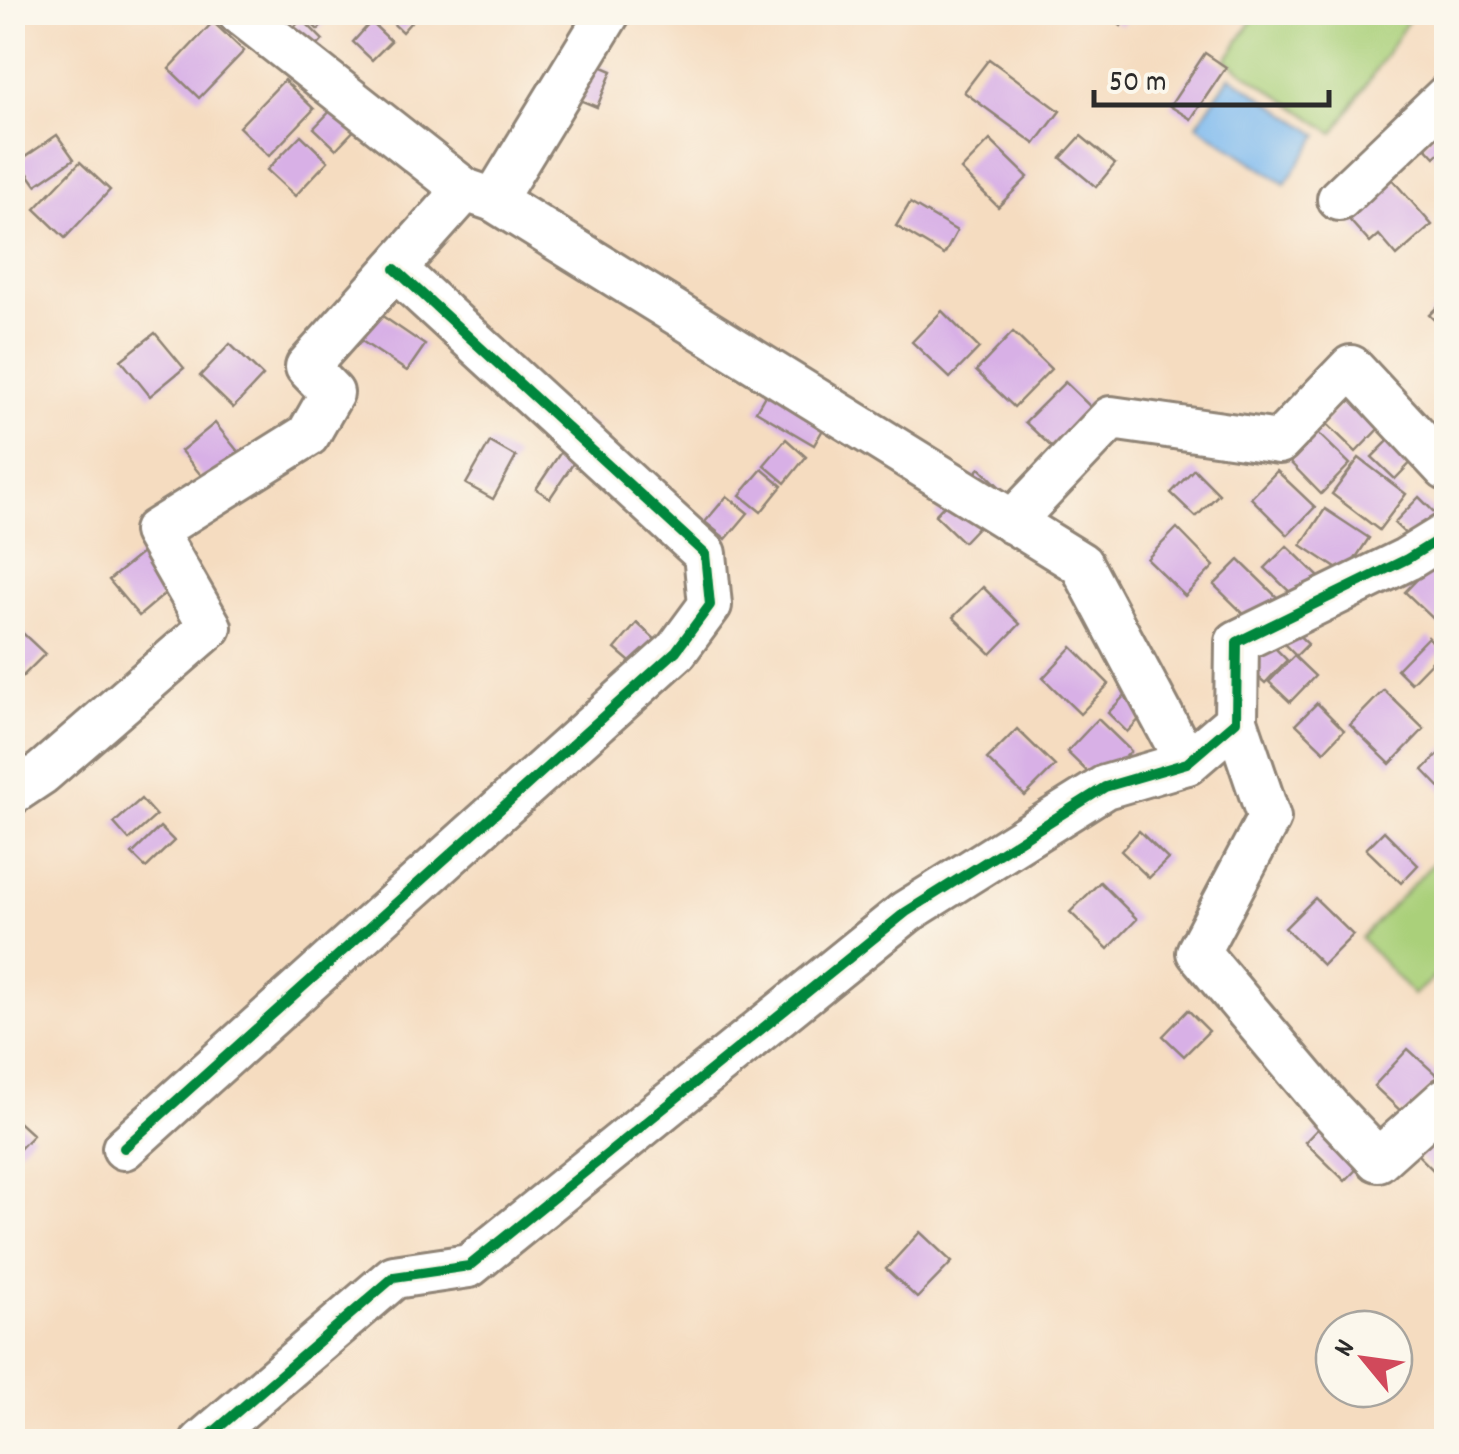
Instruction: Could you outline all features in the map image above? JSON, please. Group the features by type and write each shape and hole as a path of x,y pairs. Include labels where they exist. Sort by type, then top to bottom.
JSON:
{"street":[{"path":"239,12 480,195 1080,564 1188,763"},
{"path":"12,794 210,627 155,532 308,435 332,393 307,367 395,268 480,195 609,12"},
{"path":"1339,199 1446,97"},
{"path":"124,1148 676,650 710,605 705,554 395,268"},
{"path":"1012,522 1111,418 1279,442 1351,367 1446,470"},
{"path":"1446,535 1407,560 1237,642 1236,721 1270,818 1198,952 1378,1160 1446,1098"},
{"path":"202,1442 394,1277 469,1266 906,912 1105,787 1188,763 1236,721"}],"green space":[{"path":"1258,12 1395,13 1408,21 1334,133 1226,60"},
{"path":"1446,850 1446,967 1413,995 1361,938"}],"water":[{"path":"1230,76 1319,135 1285,184 1197,125"}],"building":[{"path":"267,12 288,12 295,19 278,37"},
{"path":"300,12 334,12 318,30"},
{"path":"381,12 420,12 402,32"},
{"path":"1104,12 1131,12 1121,26"},
{"path":"302,19 323,40 305,59 283,38"},
{"path":"213,22 244,51 199,98 169,69"},
{"path":"371,22 391,41 372,60 353,42"},
{"path":"1205,53 1226,67 1191,119 1170,106"},
{"path":"989,59 1060,111 1035,144 964,92"},
{"path":"591,62 612,71 597,107 575,98"},
{"path":"284,80 314,109 269,156 239,127"},
{"path":"339,102 361,123 336,149 314,128"},
{"path":"1446,122 1446,147 1435,157 1423,144"},
{"path":"57,135 74,159 36,185 19,161"},
{"path":"301,135 328,161 295,196 267,170"},
{"path":"1081,136 1115,164 1096,187 1061,158"},
{"path":"990,140 1028,177 998,207 961,170"},
{"path":"80,162 110,190 65,238 35,209"},
{"path":"1390,177 1432,225 1397,256 1379,235 1370,243 1346,216"},
{"path":"910,203 957,231 944,255 896,226"},
{"path":"1446,298 1446,331 1429,315"},
{"path":"375,311 425,345 407,371 357,338"},
{"path":"942,311 979,348 950,378 912,342"},
{"path":"1013,332 1051,369 1014,407 976,371"},
{"path":"155,333 184,368 150,396 121,360"},
{"path":"230,344 263,376 233,408 200,376"},
{"path":"1065,382 1098,414 1059,454 1025,422"},
{"path":"771,385 829,419 814,445 756,411"},
{"path":"1349,397 1380,427 1356,452 1325,422"},
{"path":"583,419 597,428 550,498 536,489"},
{"path":"215,423 244,459 210,486 181,451"},
{"path":"1317,432 1350,464 1321,494 1289,461"},
{"path":"1397,432 1419,454 1395,479 1372,457"},
{"path":"786,439 806,457 785,483 764,465"},
{"path":"490,442 516,457 493,499 466,484"},
{"path":"1359,458 1406,494 1379,530 1332,494"},
{"path":"980,468 1008,495 963,542 935,515"},
{"path":"762,469 782,486 761,512 740,495"},
{"path":"1194,469 1219,494 1196,517 1171,493"},
{"path":"1277,471 1315,507 1288,535 1251,498"},
{"path":"727,496 748,513 726,539 705,522"},
{"path":"1419,497 1441,519 1416,544 1394,523"},
{"path":"1325,509 1369,538 1345,574 1301,545"},
{"path":"1177,528 1214,566 1185,596 1147,559"},
{"path":"1287,546 1320,578 1298,600 1265,568"},
{"path":"143,552 172,588 139,616 109,580"},
{"path":"1239,560 1283,603 1258,628 1214,585"},
{"path":"1435,561 1446,572 1443,628 1405,592"},
{"path":"983,587 1020,624 991,654 953,617"},
{"path":"12,623 45,654 12,687"},
{"path":"637,623 657,641 636,667 615,649"},
{"path":"1290,627 1308,644 1296,656 1279,639"},
{"path":"1428,637 1442,651 1411,683 1397,669"},
{"path":"1268,641 1287,660 1265,683 1245,665"},
{"path":"1072,647 1109,684 1080,714 1043,678"},
{"path":"1294,656 1315,676 1290,702 1269,682"},
{"path":"1131,689 1150,708 1127,732 1108,713"},
{"path":"1384,690 1424,729 1390,764 1350,725"},
{"path":"1317,703 1344,730 1324,751 1296,724"},
{"path":"1098,719 1131,751 1100,784 1067,752"},
{"path":"1017,729 1055,766 1025,796 987,759"},
{"path":"1446,746 1446,794 1423,770"},
{"path":"141,799 156,816 129,840 114,823"},
{"path":"160,827 174,841 146,868 132,854"},
{"path":"1139,831 1168,859 1149,878 1121,851"},
{"path":"1384,831 1418,865 1401,883 1366,849"},
{"path":"1100,882 1137,919 1108,949 1070,912"},
{"path":"1315,898 1353,935 1323,965 1285,928"},
{"path":"1188,1010 1209,1031 1184,1056 1163,1036"},
{"path":"1408,1049 1440,1078 1405,1115 1374,1086"},
{"path":"1337,1109 1377,1148 1345,1181 1305,1142"},
{"path":"12,1116 33,1135 12,1157"},
{"path":"1446,1116 1446,1161 1435,1172 1400,1137"},
{"path":"920,1232 952,1262 917,1298 886,1269"}],"cycle path":[{"path":"124,1148 676,651 710,605 705,554 395,269"},
{"path":"202,1442 394,1277 469,1266 906,912 1105,787 1187,763 1236,721 1237,642 1407,559 1446,535"}]}
